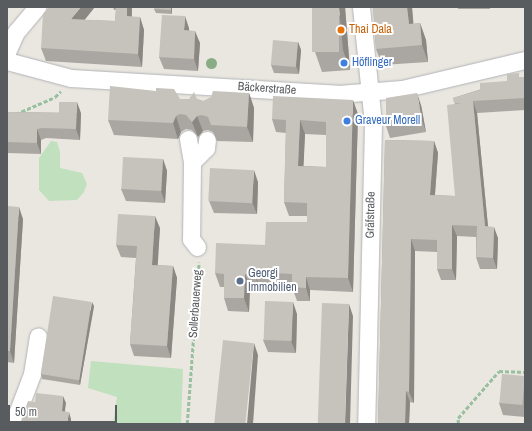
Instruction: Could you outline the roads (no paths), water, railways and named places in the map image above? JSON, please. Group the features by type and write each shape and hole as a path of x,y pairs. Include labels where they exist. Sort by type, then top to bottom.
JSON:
{"street":[{"path":"7,52 16,32 36,7"},
{"name":"Gräfstraße","path":"362,7 372,123 366,424"},
{"name":"Bäckerstraße","path":"7,61 71,78 210,94 338,94 369,92 424,85 525,60"},
{"path":"188,139 192,162 191,239 197,248"},
{"path":"192,162 206,148 207,140"},
{"path":"13,424 32,374 38,336"}],"place":[{"name":"Thai Dala","path":"341,30"},
{"name":"Höflinger","path":"344,63"},
{"name":"Graveur Morell","path":"347,121"},
{"name":"Georgi Immobilien","path":"240,281"}]}
